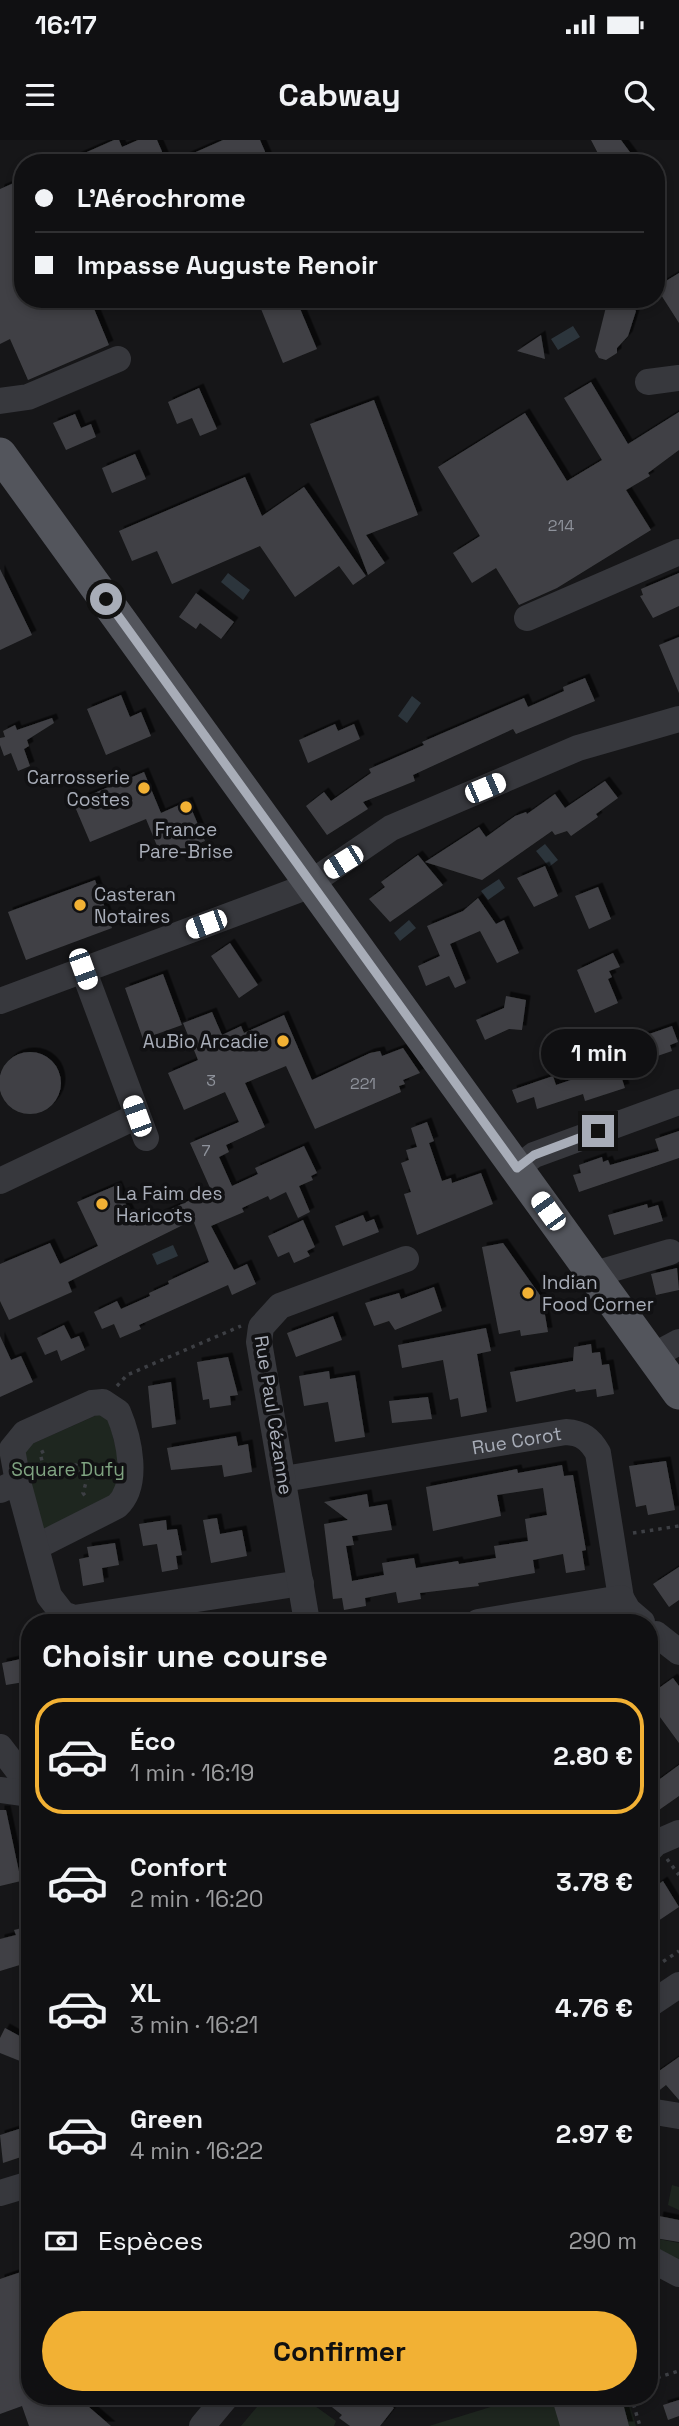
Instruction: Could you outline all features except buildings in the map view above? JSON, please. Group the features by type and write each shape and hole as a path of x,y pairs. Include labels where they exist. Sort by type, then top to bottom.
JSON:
{"main road":[{"path":"0,454 596,1277 666,1349 679,1393"}],"street":[{"path":"0,401 28,397 118,359"},
{"path":"648,382 679,378"},
{"path":"527,618 679,552"},
{"path":"0,1001 311,883 391,828 578,748 679,719"},
{"path":"0,1181 141,1127 83,969"},
{"path":"517,1168 534,1155 679,1102"},
{"path":"596,1277 605,1271 670,1252"},
{"name":"Rue Paul Cézanne","path":"306,1614 259,1342 261,1326 280,1306 406,1259"},
{"path":"36,1547 117,1506 125,1499 131,1478 118,1412 103,1402 92,1403 25,1433 12,1449 9,1486 36,1547 49,1596 63,1614"},
{"name":"Rue Corot","path":"284,1479 566,1432 579,1433 591,1441 598,1453 621,1598"},
{"path":"100,1614 300,1583"},
{"path":"526,1614 621,1598 632,1614"},
{"path":"658,1638 679,1652"},
{"path":"658,1845 679,1833"},
{"path":"658,1999 679,1985"},
{"path":"658,2112 679,2116"},
{"path":"658,2263 679,2274"},
{"path":"203,2425 220,2405"}],"path":[{"path":"611,1536 679,1526"},
{"path":"658,1965 679,1951"},
{"path":"658,2377 679,2371"},
{"path":"634,2405 640,2426"}],"green space":[{"name":"Square Dufy","path":"106,1411 122,1470 114,1497 53,1531 36,1527 18,1450"},
{"path":"672,2185 679,2187 679,2210 668,2205"},
{"path":"658,2239 679,2243 679,2262 658,2250"},
{"path":"258,2405 314,2405 336,2421 334,2426 241,2426"},
{"path":"497,2405 630,2405 636,2426 429,2426"}],"shaded area":[{"path":"573,326 580,337 558,350 551,339"},
{"path":"228,573 250,590 243,600 221,582"},
{"path":"412,696 421,703 407,723 398,716"},
{"path":"545,844 558,860 549,867 536,851"},
{"path":"499,879 505,888 488,900 481,891"},
{"path":"409,920 416,928 400,941 394,933"},
{"path":"173,1245 178,1256 157,1265 152,1254"}],"place":[{"name":"Carrosserie Costes","path":"144,788"},
{"name":"France Pare-Brise","path":"186,807"},
{"name":"Casteran Notaires","path":"80,905"},
{"name":"AuBio Arcadie","path":"283,1041"},
{"name":"La Faim des Haricots","path":"102,1204"},
{"name":"Indian Food Corner","path":"528,1293"}],"route":[{"path":"106,599 517,1168 534,1155 598,1131"}]}
